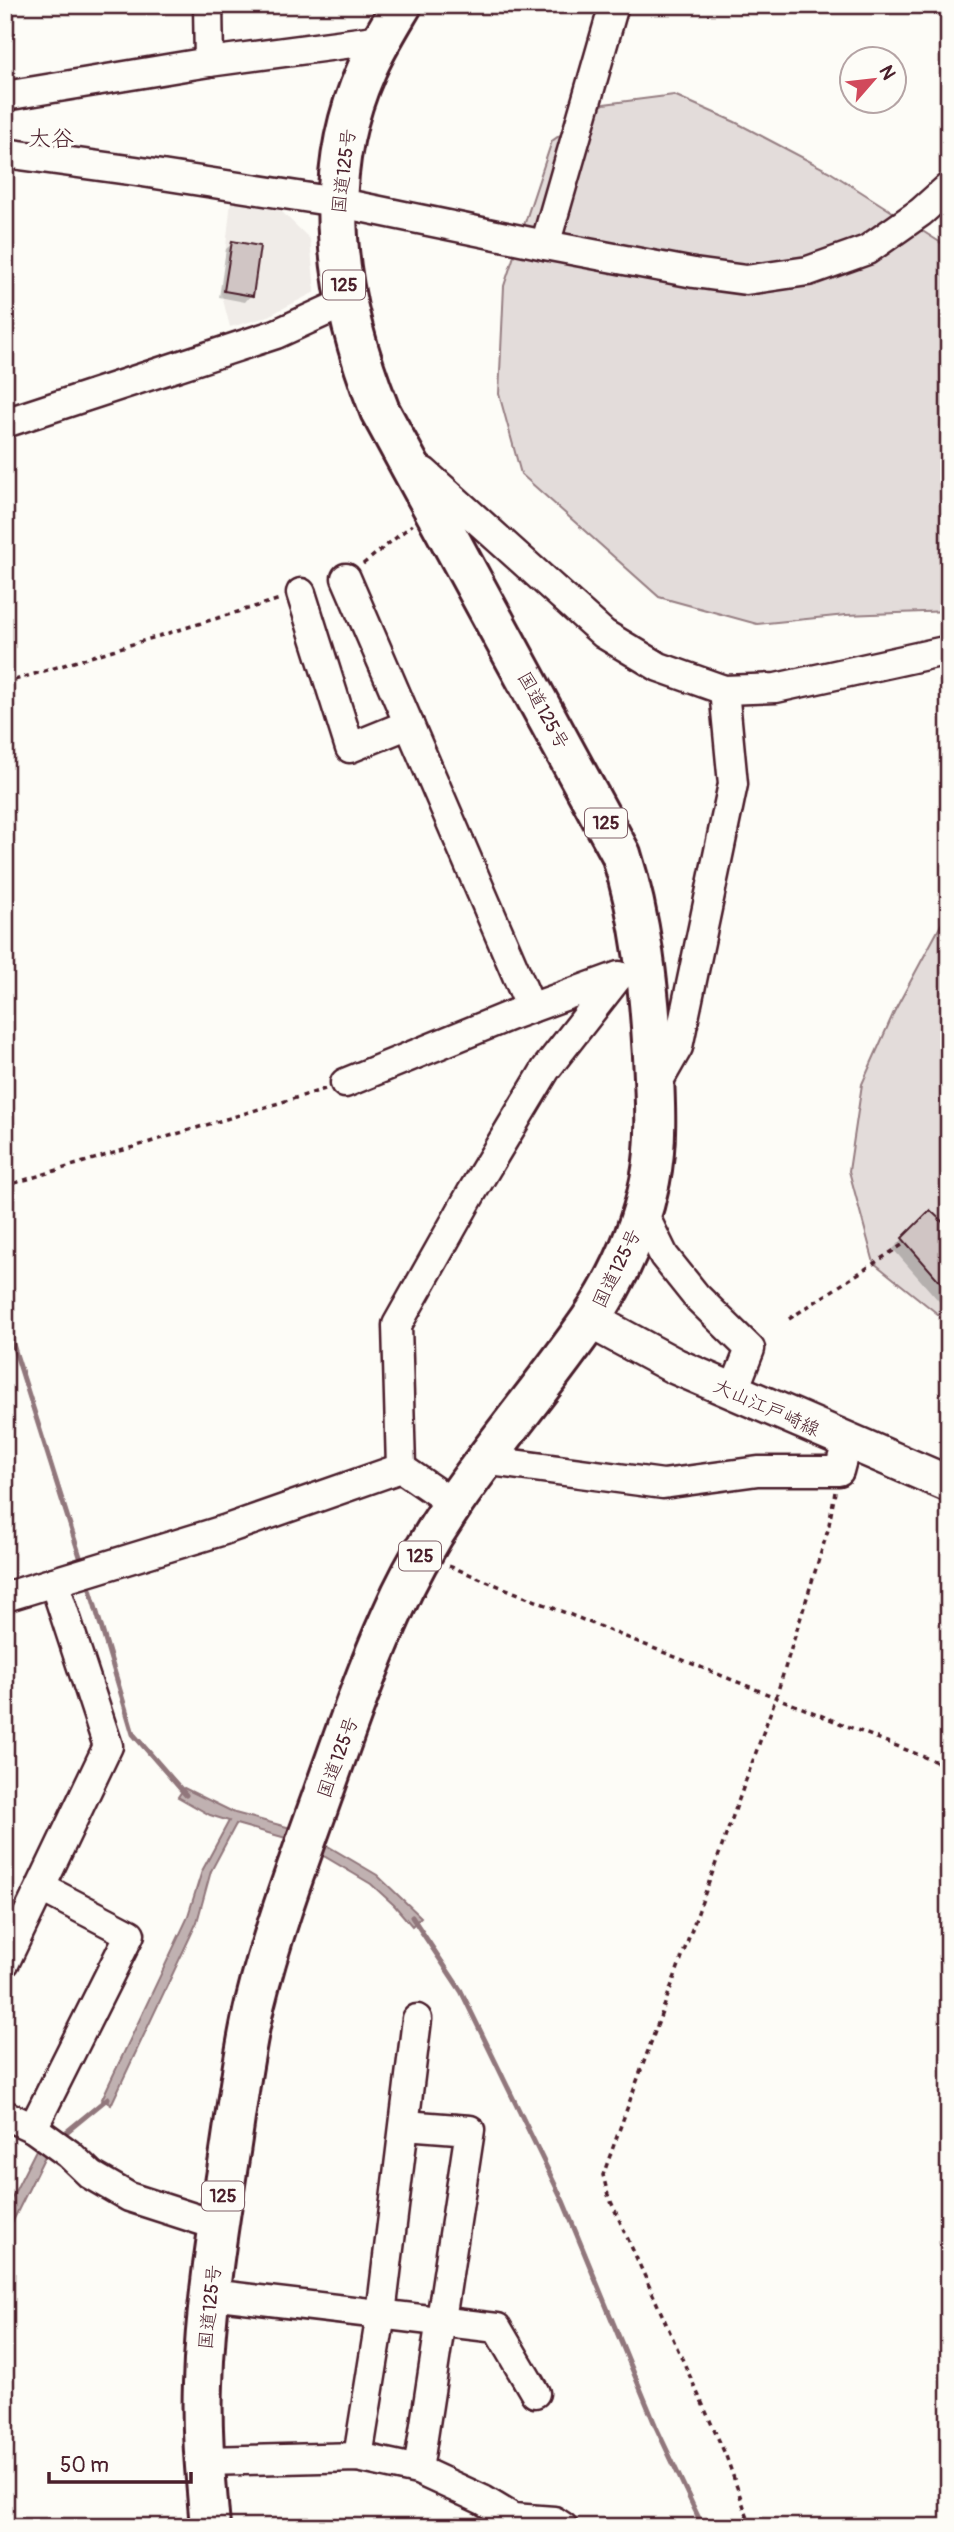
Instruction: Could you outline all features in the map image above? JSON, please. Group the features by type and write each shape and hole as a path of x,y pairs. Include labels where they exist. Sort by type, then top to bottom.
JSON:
{"highway":[{"name":"国道125号","path":"210,2527 202,2389 219,2226 254,2008 295,1872 367,1673 392,1612 421,1554 452,1503 590,1320 618,1272 642,1211 650,1180 654,1140 654,1089 631,972 634,896 621,854 599,809 380,411 363,368 346,302 339,256 337,202 346,130 365,73 402,5"}],"main road":[{"name":"大山江戸崎線","path":"590,1320 675,1366 733,1392 843,1456 949,1484"}],"street":[{"path":"208,5 209,62"},
{"path":"545,245 614,5"},
{"path":"5,96 209,62 382,39"},
{"path":"5,153 337,202 545,245 746,280 808,271 867,250 921,212 949,187"},
{"path":"5,423 276,334 346,302"},
{"path":"407,462 424,472 604,634 659,667 724,690 776,688 949,650"},
{"path":"346,578 531,1008"},
{"path":"301,593 350,748 409,724"},
{"path":"654,1089 678,1047 733,784 724,690"},
{"path":"345,1083 531,1008 631,972"},
{"path":"401,1468 397,1325 546,1069 631,972"},
{"path":"642,1211 664,1256 696,1296 750,1349 733,1392"},
{"path":"483,1460 663,1484 843,1456"},
{"path":"401,1468 452,1503"},
{"path":"5,1597 224,1530 401,1468"},
{"path":"5,1962 108,1746 60,1580"},
{"path":"33,2128 130,1934 42,1888"},
{"path":"358,2458 381,2314 416,2019"},
{"path":"5,2115 33,2128 69,2154 91,2175 129,2197 219,2226"},
{"path":"405,2125 470,2130 418,2470"},
{"path":"211,2294 497,2328 535,2393"},
{"path":"205,2460 358,2458 418,2470 484,2500 513,2518 554,2521 563,2527"}],"path":[{"path":"346,578 433,509"},
{"path":"5,683 301,593"},
{"path":"5,1186 345,1083"},
{"path":"789,1319 905,1243"},
{"path":"751,2527 726,2456 608,2195 603,2175 776,1697 828,1530 843,1456"},
{"path":"421,1554 949,1767"}],"shaded area":[{"path":"674,95 735,122 830,172 949,248 949,611 846,615 757,624 659,597 521,474 499,394 504,286 552,141 604,104"},
{"path":"231,201 281,211 310,239 315,292 264,318 230,327 221,292"},
{"path":"949,910 949,1323 874,1263 849,1171 862,1084 894,1012"},
{"path":"184,1788 235,1813 302,1831 377,1875 421,1917 412,1926 371,1884 300,1842 236,1824 211,1871 197,1922 111,2105 102,2099 187,1919 202,1871 229,1821 210,1815 178,1797"},
{"path":"61,2130 66,2139 45,2156 5,2237 5,2211 36,2150"}],"building":[{"path":"232,241 260,246 253,296 224,291"},
{"path":"930,1210 949,1228 949,1292 902,1238"}],"waterway":[{"path":"5,1319 82,1563"},
{"path":"87,1579 133,1734 186,1795"},
{"path":"412,1917 461,1991 563,2201 656,2427 703,2527"},
{"path":"59,2138 108,2098"}],"district":[{"name":"大谷","path":"51,138"}]}
